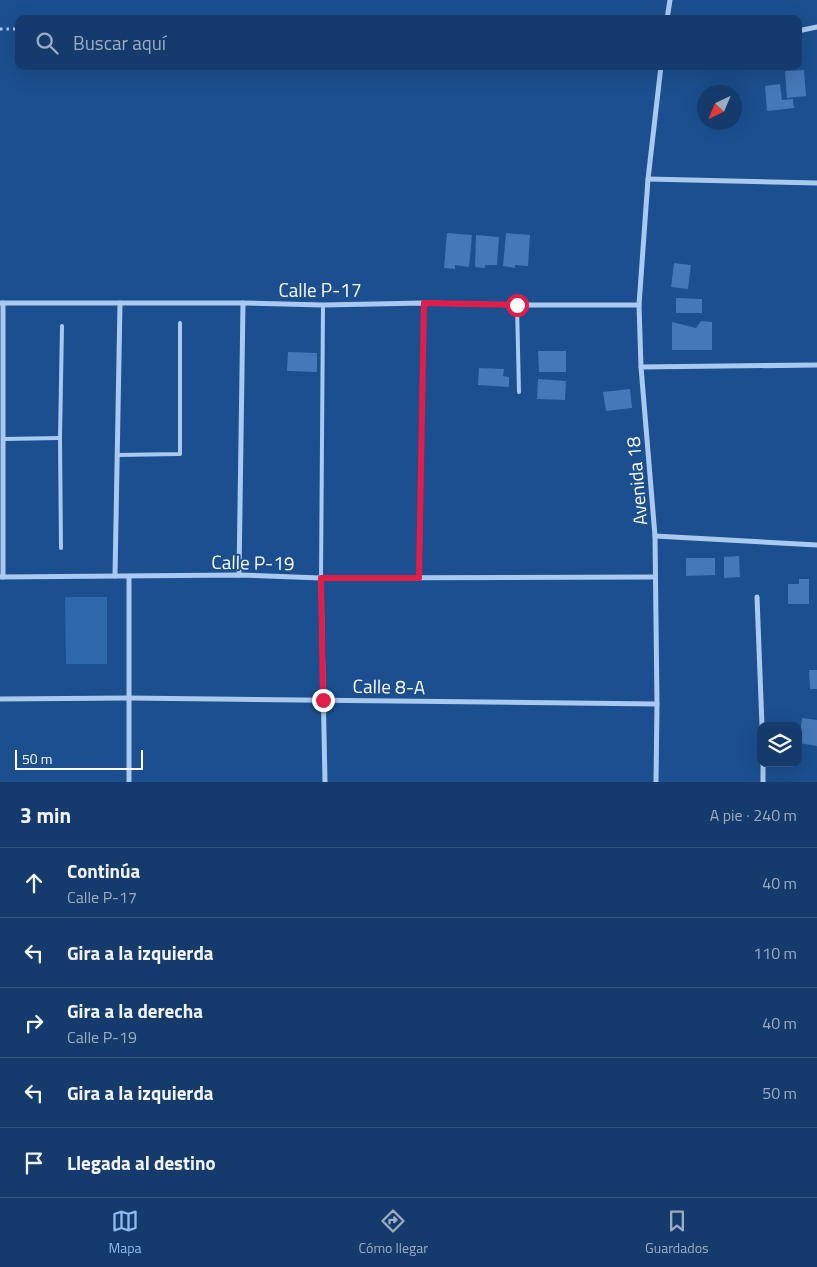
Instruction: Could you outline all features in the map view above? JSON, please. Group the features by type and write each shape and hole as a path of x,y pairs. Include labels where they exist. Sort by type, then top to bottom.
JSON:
{"street":[{"path":"668,15 670,0"},
{"path":"802,30 817,27"},
{"name":"Avenida 18","path":"656,782 655,536 639,305 648,178 661,70"},
{"path":"648,178 817,183"},
{"path":"115,576 120,303"},
{"path":"239,575 243,303"},
{"name":"Calle P-17","path":"2,304 243,303 323,305 424,303 639,305"},
{"path":"1,577 2,304"},
{"path":"642,367 817,365"},
{"path":"655,536 817,545"},
{"name":"Calle P-19","path":"1,577 239,575 321,578 655,577"},
{"path":"129,576 129,782"},
{"path":"321,578 325,782"},
{"path":"758,597 762,722"},
{"name":"Calle 8-A","path":"0,700 128,698 657,704"},
{"path":"763,767 764,782"}],"lane":[{"path":"419,578 424,303"},
{"path":"321,578 323,305"},
{"path":"517,305 519,392"},
{"path":"117,455 180,454 180,324"},
{"path":"61,548 62,326"},
{"path":"3,439 60,438"}],"path":[{"path":"0,29 15,29"}],"shaded area":[{"path":"65,597 107,597 107,664 66,664"}],"building":[{"path":"804,70 806,96 787,98 785,71"},
{"path":"780,84 782,100 793,99 794,108 767,111 765,86"},
{"path":"447,233 472,235 469,267 455,265 455,269 444,268"},
{"path":"506,233 530,235 528,266 515,265 515,268 503,266"},
{"path":"476,235 499,237 497,265 485,265 485,268 475,267"},
{"path":"674,263 691,265 688,289 671,287"},
{"path":"676,298 702,299 702,313 676,313"},
{"path":"701,321 712,322 712,350 672,350 672,322 696,328"},
{"path":"538,351 566,351 566,372 539,372"},
{"path":"288,352 317,353 317,372 287,371"},
{"path":"479,368 504,369 503,376 509,377 509,387 478,385"},
{"path":"538,379 566,381 565,400 537,399"},
{"path":"630,389 632,408 606,411 603,392"},
{"path":"739,556 740,577 724,578 724,557"},
{"path":"686,558 715,558 715,575 686,576"},
{"path":"799,579 809,579 809,604 788,604 788,584 799,584"},
{"path":"809,670 817,670 817,689 810,689"},
{"path":"802,718 817,720 817,746 802,744"}],"route":[{"path":"323,700 321,578 419,578 424,303 517,305"}]}
